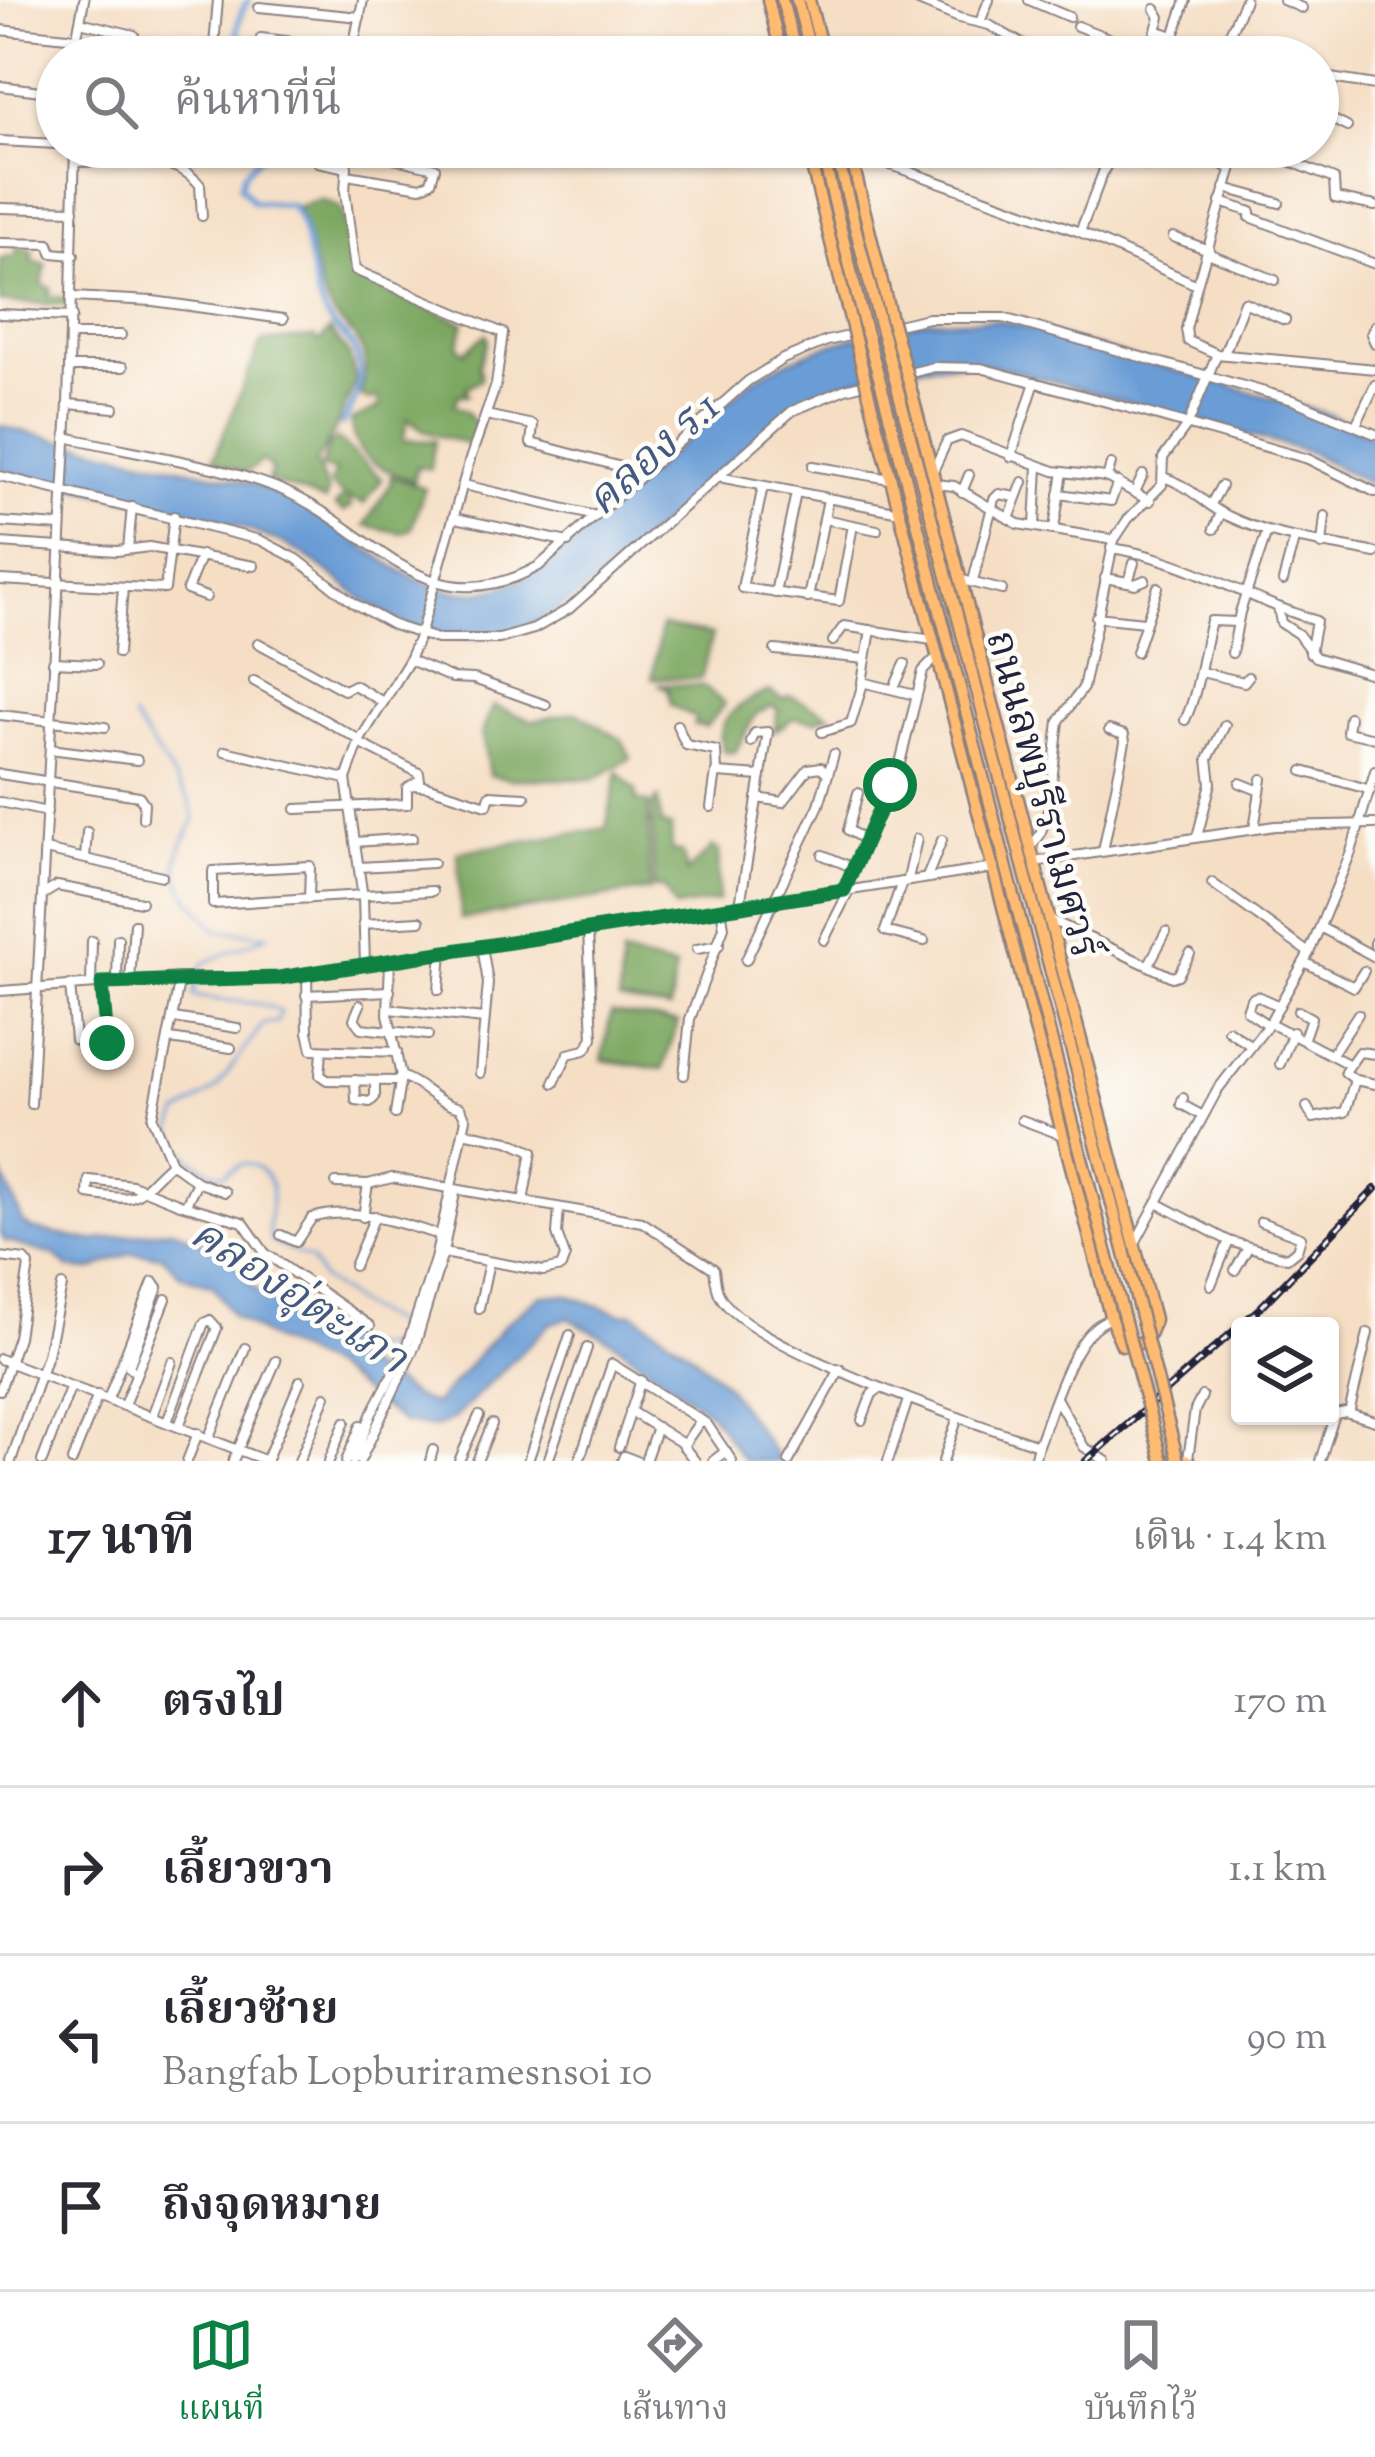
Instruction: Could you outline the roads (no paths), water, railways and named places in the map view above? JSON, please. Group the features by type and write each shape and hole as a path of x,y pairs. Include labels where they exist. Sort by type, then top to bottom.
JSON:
{"main road":[{"path":"769,0 777,36"},
{"path":"782,0 791,36"},
{"path":"801,2 808,36"},
{"path":"801,2 815,36"},
{"path":"813,168 844,254"},
{"path":"813,168 856,318 871,403 1111,1318 1122,1345 1138,1346 1150,1336 1154,1318 1129,1248 1011,778 968,580 905,392 841,168"},
{"name":"ถนนลพบุรีราเมศวร์","path":"826,168 856,318 885,399 1061,1083 1170,1461"},
{"path":"853,168 883,312"},
{"path":"829,179 843,176"},
{"name":"ถนนลพบุรีราเมศวร์","path":"905,392 946,570 1078,1076 1129,1248 1170,1461"},
{"path":"932,574 946,570"},
{"path":"981,697 1011,778"},
{"path":"966,717 976,796"},
{"path":"1068,995 1078,1076"},
{"path":"1035,1018 1061,1083"},
{"path":"1170,1461 1189,1460"}],"street":[{"path":"76,36 84,0"},
{"path":"215,36 218,0"},
{"path":"356,36 363,0"},
{"path":"916,0 1006,36"},
{"path":"1029,0 1069,16"},
{"path":"1174,36 1186,0"},
{"path":"1229,36 1245,0"},
{"path":"1283,0 1302,8"},
{"path":"980,22 987,1"},
{"path":"259,8 360,17"},
{"path":"1154,36 1160,16 1155,9"},
{"path":"80,22 134,35"},
{"path":"1077,26 1102,36"},
{"path":"0,30 57,36"},
{"path":"1160,32 1171,36"},
{"path":"1339,79 1375,85"},
{"path":"0,86 36,90"},
{"path":"1339,123 1347,127"},
{"path":"0,141 36,143"},
{"path":"31,1104 68,404 75,168"},
{"path":"176,168 200,185 202,216"},
{"path":"337,168 422,187 431,182 435,168"},
{"path":"347,168 355,270 502,333 496,385 421,633 410,660 359,741 346,779 363,898 365,964"},
{"path":"902,168 1080,232 1197,284"},
{"path":"1080,232 1105,168"},
{"path":"1307,168 1334,179 1335,198 1375,206"},
{"path":"1231,169 1197,284 1186,328 1188,341 1221,354 1375,369"},
{"path":"1225,188 1279,203"},
{"path":"1221,202 1251,212 1250,218 1375,264"},
{"path":"0,208 74,210"},
{"path":"1173,237 1275,280"},
{"path":"0,243 49,244 52,253 74,255"},
{"path":"72,297 153,301 283,319"},
{"path":"1030,847 1040,835 1049,807 1059,722 1083,688 1112,544 1128,519 1150,501 1163,477 1163,458 1188,424 1244,302 1286,320"},
{"path":"0,314 72,317"},
{"path":"66,438 281,489 435,587 466,588 510,581 539,566 748,381 783,359 827,341 928,319 1003,318 1292,400 1375,434"},
{"path":"1375,326 1371,339 1375,343"},
{"path":"71,334 121,335"},
{"path":"69,367 123,367"},
{"path":"0,476 231,530 278,548 370,613 421,633 468,642 534,629 579,601 792,411 845,388 934,367 981,368 1188,424 1308,459 1375,492"},
{"path":"1011,457 1035,382"},
{"path":"1357,424 1375,385"},
{"path":"68,404 114,408"},
{"path":"486,415 533,425 531,443 644,473"},
{"path":"1150,501 1107,478 1038,466 955,435 946,441 933,479 1009,519 1194,569 1316,621 1310,653"},
{"path":"1107,478 1111,464"},
{"path":"813,466 892,480"},
{"path":"1035,526 1038,466"},
{"path":"1054,528 1063,472"},
{"path":"962,492 969,475"},
{"path":"1135,492 1143,475"},
{"path":"1163,477 1184,484 1221,513 1267,532 1375,553"},
{"path":"724,478 901,512"},
{"path":"1009,519 1023,482"},
{"path":"1059,494 1111,501 1118,482"},
{"path":"464,485 597,516"},
{"path":"763,486 742,588 839,602 853,525"},
{"path":"1210,504 1221,486"},
{"path":"775,593 796,493"},
{"path":"1002,590 968,580 1000,494 1016,497"},
{"path":"808,598 828,499"},
{"path":"128,549 132,507"},
{"path":"1214,529 1221,513"},
{"path":"0,580 165,590 173,516"},
{"path":"1322,545 1325,516"},
{"path":"455,518 568,542"},
{"path":"824,518 877,530"},
{"path":"0,522 60,526"},
{"path":"1232,653 1237,622 1267,532"},
{"path":"1283,581 1294,540"},
{"path":"0,543 168,548 254,566"},
{"path":"200,555 187,590 206,597"},
{"path":"1128,582 1134,563"},
{"path":"1105,578 1135,584 1145,580"},
{"path":"1136,652 1158,586"},
{"path":"118,653 123,587"},
{"path":"1278,607 1281,623 1298,634 1310,653 1375,675"},
{"path":"1096,617 1145,621"},
{"path":"1184,720 1185,699 1201,672 1211,621 1237,622"},
{"path":"833,641 844,626 932,640"},
{"path":"822,732 851,723 871,630"},
{"path":"258,643 344,690 353,685 383,701"},
{"path":"775,650 866,659"},
{"path":"824,940 898,770 926,665 937,657"},
{"path":"410,660 452,678 474,679 546,705"},
{"path":"53,662 97,664"},
{"path":"894,688 905,664"},
{"path":"1201,672 1244,682 1248,677"},
{"path":"254,681 419,773 420,780 407,788 406,804 400,807 296,809"},
{"path":"863,683 915,694"},
{"path":"0,715 105,727"},
{"path":"1349,717 1347,733 1375,738"},
{"path":"1197,838 1211,783 1208,759 1225,724"},
{"path":"677,725 682,742 708,746 717,753 711,807"},
{"path":"1103,851 1126,742 1124,736 1109,730"},
{"path":"740,905 761,776 768,766 768,732 759,731 751,742"},
{"path":"767,742 778,736"},
{"path":"50,749 136,760"},
{"path":"225,751 346,779"},
{"path":"746,960 820,806 834,754"},
{"path":"758,798 782,802 808,769 821,767 828,774"},
{"path":"1129,1248 1159,1204 1204,1116 1269,1023 1306,957 1360,824 1375,771"},
{"path":"716,772 761,776"},
{"path":"1303,772 1371,790"},
{"path":"0,774 139,796 144,802 142,818"},
{"path":"1254,829 1262,779"},
{"path":"1240,783 1260,790"},
{"path":"411,785 487,805 490,795 525,797"},
{"path":"858,793 848,830 865,840"},
{"path":"0,802 47,812"},
{"path":"1034,862 1254,829 1375,824"},
{"path":"85,858 87,832"},
{"path":"356,842 412,838"},
{"path":"917,839 885,931 924,941"},
{"path":"927,877 942,841"},
{"path":"45,850 162,876"},
{"path":"823,855 854,868"},
{"path":"359,867 433,863"},
{"path":"309,898 310,866 213,871 213,904 432,892"},
{"path":"0,991 307,974 994,868"},
{"path":"1212,883 1306,957 1354,987 1364,971"},
{"path":"44,895 57,886 141,902"},
{"path":"684,1075 690,1019 724,927 721,909"},
{"path":"1049,919 1175,977 1190,954"},
{"path":"363,923 420,920"},
{"path":"130,981 134,923"},
{"path":"1320,927 1375,957"},
{"path":"554,1083 568,1054 585,1050 593,1038 588,930"},
{"path":"1150,964 1166,932"},
{"path":"118,939 118,982"},
{"path":"92,941 107,1043"},
{"path":"697,949 719,944"},
{"path":"480,1073 488,983 482,946"},
{"path":"440,990 442,952"},
{"path":"390,960 389,1010 401,1076 395,1114"},
{"path":"307,974 310,1047 397,1052"},
{"path":"180,978 152,1118 171,1163 197,1182 225,1192"},
{"path":"70,985 75,1040"},
{"path":"306,995 390,991"},
{"path":"1279,1006 1257,995 1250,999 1247,1011 1348,1064"},
{"path":"360,1005 354,1019 358,1026 428,1035"},
{"path":"389,1010 484,1019"},
{"path":"1298,1011 1311,1018 1304,1038"},
{"path":"1332,1054 1358,1014"},
{"path":"174,1018 237,1028"},
{"path":"1228,1030 1251,1046"},
{"path":"1280,1064 1292,1032"},
{"path":"170,1039 230,1048"},
{"path":"322,1051 321,1077 396,1082 401,1076"},
{"path":"1375,1054 1359,1052 1345,1072 1355,1080 1375,1084"},
{"path":"401,1076 422,1085 436,1102 460,1108 466,1119 403,1368"},
{"path":"1307,1107 1313,1118 1345,1112 1355,1080"},
{"path":"355,1081 356,1100 370,1102 376,1097 375,1081"},
{"path":"1183,1099 1181,1104 1204,1116"},
{"path":"1022,1120 1063,1136"},
{"path":"463,1132 508,1141 532,1152 523,1201"},
{"path":"171,1163 145,1192 128,1201 88,1194 89,1180 132,1185 145,1192 243,1222 265,1253 370,1326"},
{"path":"337,1183 368,1184 392,1178 642,1222 714,1269 719,1296 766,1335 908,1400 1038,1445"},
{"path":"186,1204 197,1182"},
{"path":"363,1217 368,1184"},
{"path":"353,1461 403,1368 443,1253 455,1193 449,1186"},
{"path":"1159,1204 1248,1248 1287,1258 1298,1250 1301,1237 1261,1222"},
{"path":"443,1253 544,1271 561,1267 565,1256 557,1234 559,1208"},
{"path":"281,1235 299,1240 317,1215 375,1216 440,1235"},
{"path":"354,1266 375,1216"},
{"path":"1211,1285 1211,1272 1229,1241"},
{"path":"1235,1270 1248,1248"},
{"path":"0,1257 25,1260 29,1268 0,1390"},
{"path":"479,1308 489,1262"},
{"path":"108,1400 153,1282 158,1288 129,1367 136,1373"},
{"path":"11,1461 41,1374 62,1286"},
{"path":"124,1405 166,1299"},
{"path":"1034,1461 1055,1396 1094,1325 1111,1318"},
{"path":"167,1422 204,1323 210,1321 218,1328 179,1426"},
{"path":"1349,1413 1368,1333"},
{"path":"528,1461 570,1335"},
{"path":"209,1437 245,1348"},
{"path":"548,1461 586,1348"},
{"path":"5,1361 266,1461 300,1381"},
{"path":"233,1461 276,1361"},
{"path":"152,1416 172,1362"},
{"path":"579,1461 612,1364 701,1420 729,1456 713,1461"},
{"path":"789,1461 840,1369"},
{"path":"620,1448 641,1380"},
{"path":"42,1461 71,1386"},
{"path":"862,1420 873,1392 880,1388"},
{"path":"72,1461 98,1395"},
{"path":"298,1461 326,1396"},
{"path":"1055,1396 1084,1447 1098,1460"},
{"path":"1189,1460 1195,1411 1202,1396"},
{"path":"888,1461 908,1400"},
{"path":"630,1411 683,1446 695,1461"},
{"path":"1339,1413 1375,1421"},
{"path":"459,1461 478,1416"},
{"path":"943,1461 958,1417"},
{"path":"683,1446 701,1420"},
{"path":"329,1461 345,1422"},
{"path":"477,1461 492,1424"},
{"path":"353,1461 361,1425"},
{"path":"1320,1461 1330,1425"},
{"path":"643,1459 658,1427"},
{"path":"187,1461 197,1433"},
{"path":"622,1461 624,1456 658,1461"}],"water":[{"path":"928,320 996,320 1026,327 1331,415 1375,438 1375,487 1309,452 997,366 946,364 891,371 838,386 792,407 608,572 550,614 519,629 486,637 450,637 393,619 299,552 249,530 179,509 0,471 0,426 234,479 299,503 391,565 437,588 486,591 520,580 553,560 751,381 815,350"},
{"path":"0,1169 23,1222 31,1229 91,1241 171,1229 206,1243 238,1267 256,1290 291,1313 337,1338 364,1346 360,1351 367,1370 435,1404 505,1324 541,1295 567,1295 622,1314 633,1313 690,1352 725,1384 780,1461 744,1461 710,1413 614,1342 568,1318 551,1323 453,1419 434,1428 402,1422 331,1368 232,1315 213,1286 181,1276 163,1256 130,1253 91,1270 69,1268 54,1255 5,1241 0,1233"}],"waterway":[{"path":"238,36 248,0"},
{"path":"249,168 240,186 253,202 291,205 297,215 319,301 358,360 358,389 342,424"},
{"path":"133,718 189,800 195,820 179,855 177,868 184,891 217,930 268,935 202,964 200,973"},
{"name":"คลองอุ่ตะเภา","path":"197,982 193,995 281,1012 277,1022 263,1024 216,1089 179,1114 172,1130 185,1153 205,1168 222,1175 248,1164 266,1175 272,1192 271,1242 311,1260 321,1278 393,1323 399,1333 384,1348 361,1346"}],"railway":[{"path":"1086,1461 1260,1308 1375,1189"}],"water label":[{"name":"คลอง ร.1","path":"655,456"}]}
